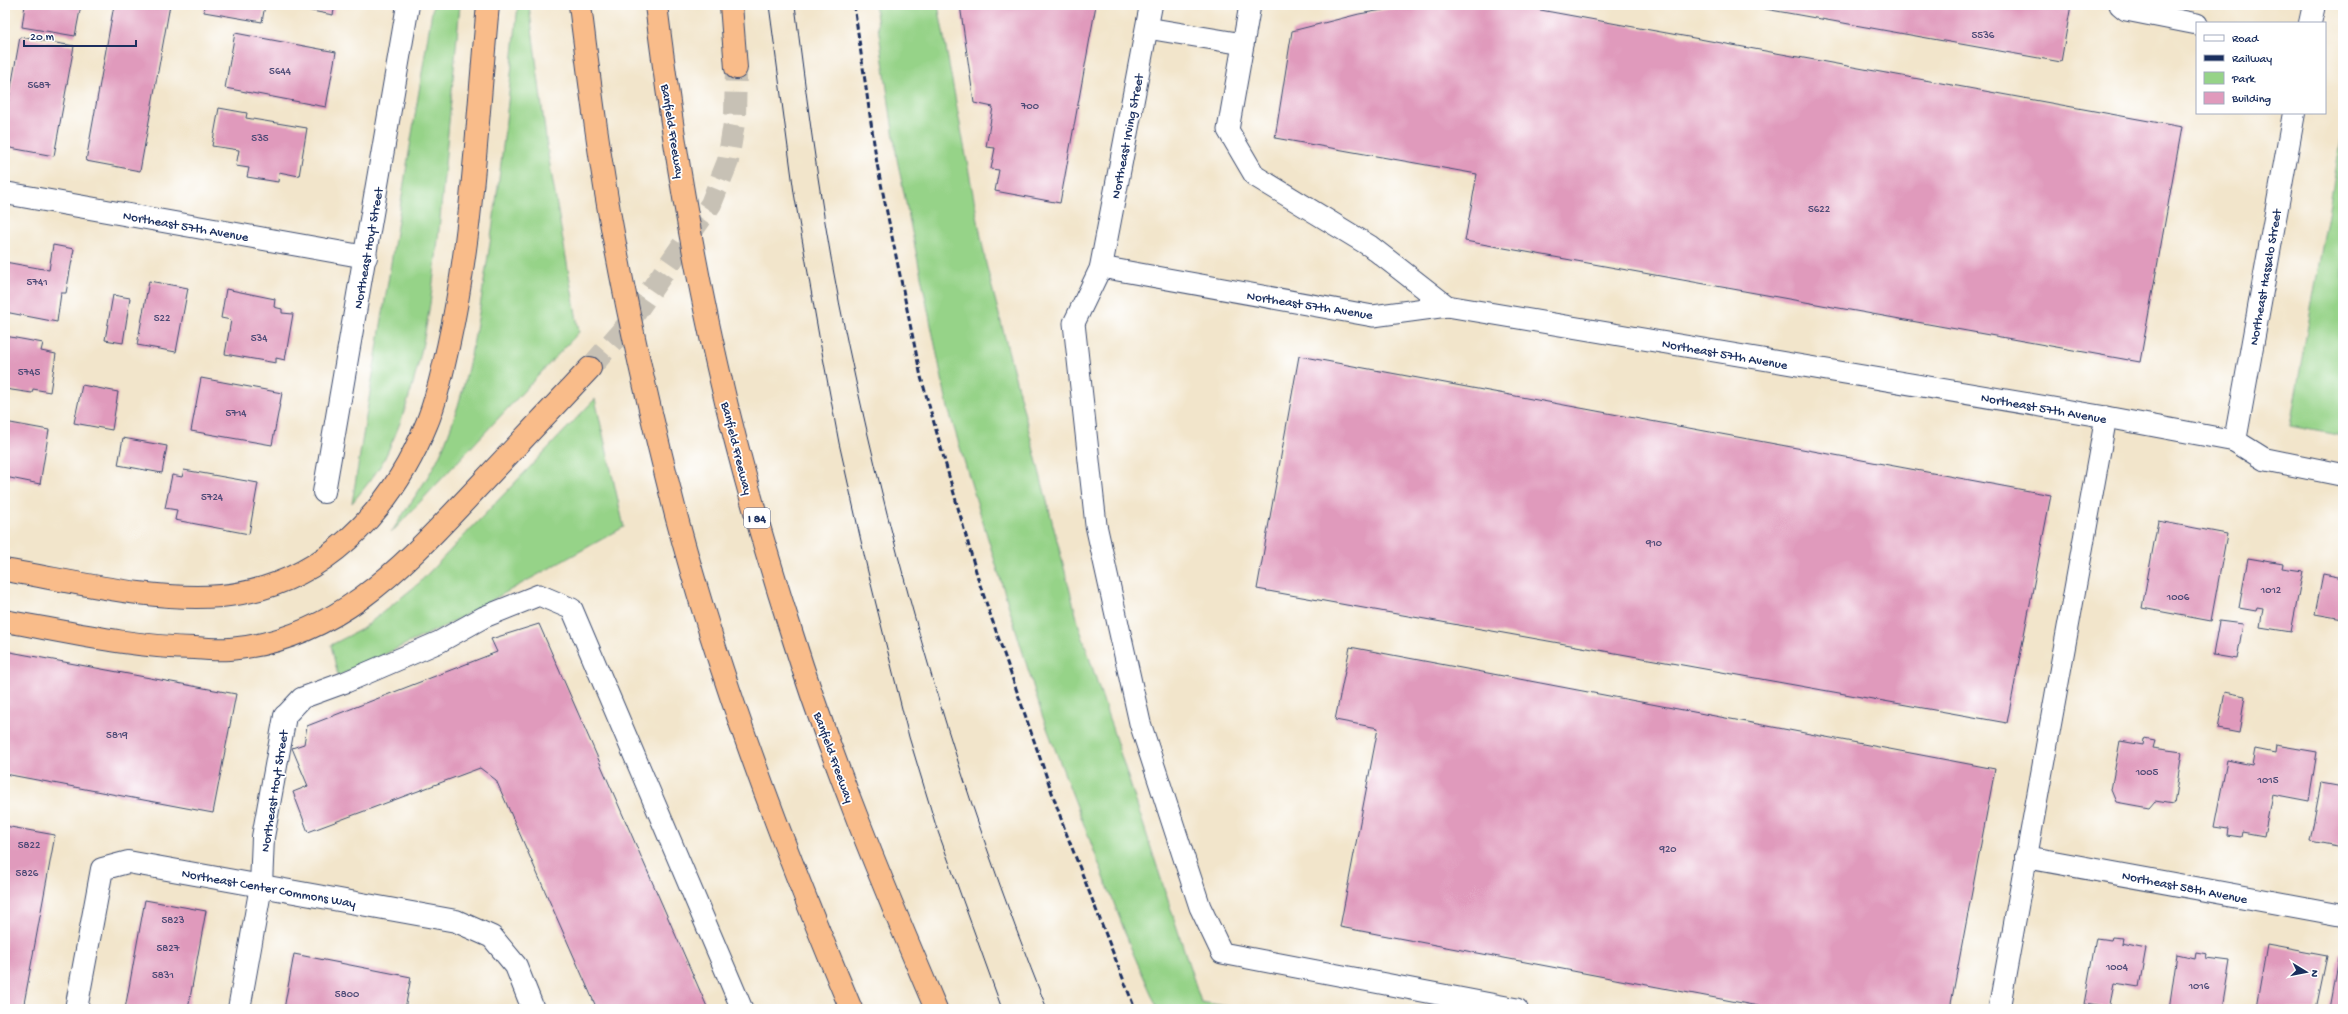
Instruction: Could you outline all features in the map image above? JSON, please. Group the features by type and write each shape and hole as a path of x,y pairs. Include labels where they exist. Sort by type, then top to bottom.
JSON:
{"highway":[{"path":"5,570 179,598 223,596 261,589 300,574 340,549 377,509 397,482 414,454 428,421 439,386 455,315 467,235 488,5"},
{"path":"580,5 593,109 615,244 645,385 677,517 718,655 764,791 814,922 852,1009"},
{"name":"Banfield Freeway","path":"656,5 669,105 690,232 718,368 752,501 791,633 837,765 886,892 936,1009"},
{"path":"731,5 736,68"},
{"path":"5,621 119,642 172,648 223,649 288,638 334,618 378,587 424,545 590,368"}],"street":[{"name":"Northeast Hoyt Street","path":"324,492 366,257 408,5"},
{"name":"Northeast Irving Street","path":"1101,267 1151,5"},
{"path":"2310,22 2314,5"},
{"name":"Northeast Hassalo Street","path":"2235,441 2294,114"},
{"name":"Northeast 57th Avenue","path":"5,193 366,257"},
{"name":"Northeast 57th Avenue","path":"2235,441 2264,459 2343,475"},
{"name":"Northeast Hoyt Street","path":"238,1009 262,886 263,837 285,716"},
{"name":"Northeast 58th Avenue","path":"2026,857 2343,915"},
{"name":"Northeast Center Commons Way","path":"76,1009 102,869 128,862 456,921 492,937 516,966 533,1009"}],"lane":[{"path":"1250,5 1228,130 1255,176 1370,246 1447,306"},
{"path":"2120,5 2126,10 2196,24"},
{"path":"1147,28 1243,44"},
{"path":"1101,267 1074,323 1096,525 1140,722 1200,907 1222,954 1517,1009"},
{"name":"Northeast 57th Avenue","path":"1101,267 1373,316 1447,306 2106,417 2235,441"},
{"path":"1999,1009 2106,417"},
{"path":"285,716 302,698 346,682 438,642 484,616 539,595 572,609 742,1009"}],"green space":[{"path":"433,5 460,5 437,253 427,321 412,388 401,420 381,465 352,503"},
{"path":"518,5 529,5 548,154 579,332 391,533 438,459 451,427 464,384 482,297 500,174"},
{"path":"875,5 938,5 986,264 1079,626 1201,1002 1243,1009 1158,1009 1133,953 1042,715 948,408 897,159"},
{"path":"2343,130 2343,436 2290,426"},
{"path":"595,399 624,527 447,625 338,676 331,645 362,629 418,584"}],"building":[{"path":"25,5 81,5 75,36 22,27"},
{"path":"114,5 170,5 140,171 86,161"},
{"path":"205,5 265,5 262,22 204,12"},
{"path":"280,5 335,5 333,15"},
{"path":"960,5 1096,5 1060,203 995,191 999,170 991,169 995,148 986,147 993,107 974,103"},
{"path":"1412,5 1513,5 2182,127 2140,362 1465,241 1477,174 1275,138 1292,31 1359,14"},
{"path":"1743,5 2071,5 2061,62"},
{"path":"235,33 336,52 326,107 225,88"},
{"path":"20,37 74,46 54,156 5,147 5,121"},
{"path":"219,108 247,113 246,118 307,128 299,176 279,172 278,182 247,177 249,168 236,166 239,150 212,146"},
{"path":"53,245 74,249 66,293 61,293 57,322 5,312 5,262 49,270"},
{"path":"149,281 188,288 176,352 137,345"},
{"path":"226,289 275,299 274,307 282,309 282,313 293,314 285,360 276,358 276,363 225,354 231,320 221,318"},
{"path":"113,295 130,298 123,343 105,340"},
{"path":"5,336 43,343 41,351 56,354 50,392 33,389 32,393 5,389"},
{"path":"1299,356 2051,495 2007,723 1257,589"},
{"path":"201,378 282,393 272,445 191,431"},
{"path":"82,385 118,392 112,430 74,423"},
{"path":"5,422 49,430 40,484 5,477"},
{"path":"123,438 167,446 162,473 118,465"},
{"path":"184,470 258,483 249,534 175,520 177,510 165,508 172,475 182,477"},
{"path":"2158,521 2227,534 2211,621 2142,608"},
{"path":"2248,558 2283,564 2282,568 2303,571 2291,632 2260,627 2263,608 2257,607 2256,611 2239,608"},
{"path":"2323,574 2343,578 2343,619 2315,614"},
{"path":"2219,621 2243,624 2237,659 2213,655"},
{"path":"539,624 708,1009 597,1009 496,780 480,768 308,832 293,792 308,786 292,748 304,744 307,726 497,652 491,639"},
{"path":"1350,647 1995,769 1950,1009 1774,1009 1340,927 1378,728 1335,720"},
{"path":"5,651 236,694 213,813 5,774"},
{"path":"2225,692 2245,696 2239,733 2218,729"},
{"path":"2144,739 2155,741 2153,748 2182,752 2174,804 2155,801 2149,808 2116,802 2111,790 2120,741 2143,745"},
{"path":"2276,745 2317,752 2309,801 2272,794 2264,836 2242,832 2241,837 2227,835 2228,829 2214,827 2227,760 2252,765 2255,749 2275,753"},
{"path":"2321,783 2343,787 2343,847 2310,841"},
{"path":"5,826 55,835 23,1009 5,1009"},
{"path":"145,900 206,911 188,1009 125,1009"},
{"path":"2112,937 2123,938 2122,943 2146,948 2139,987 2114,983 2109,1008 2084,1004 2096,938 2111,940"},
{"path":"2267,945 2327,956 2316,1009 2256,1009"},
{"path":"2196,952 2207,954 2206,958 2230,961 2222,1009 2169,1009 2177,954 2195,958"},
{"path":"2339,953 2343,954 2343,1009 2329,1009"},
{"path":"294,954 411,977 405,1009 284,1009"}],"tunnel":[{"path":"590,368 627,325 711,204 728,161 735,117 736,68"}],"tram line":[{"path":"769,5 794,193 839,443 868,572 909,737 936,826 1002,1009"},
{"path":"795,5 824,218 839,303 887,514 933,682 959,764 986,846 1047,1009"}],"railway":[{"path":"854,5 877,164 921,377 979,582 1065,830 1135,1009"}]}
